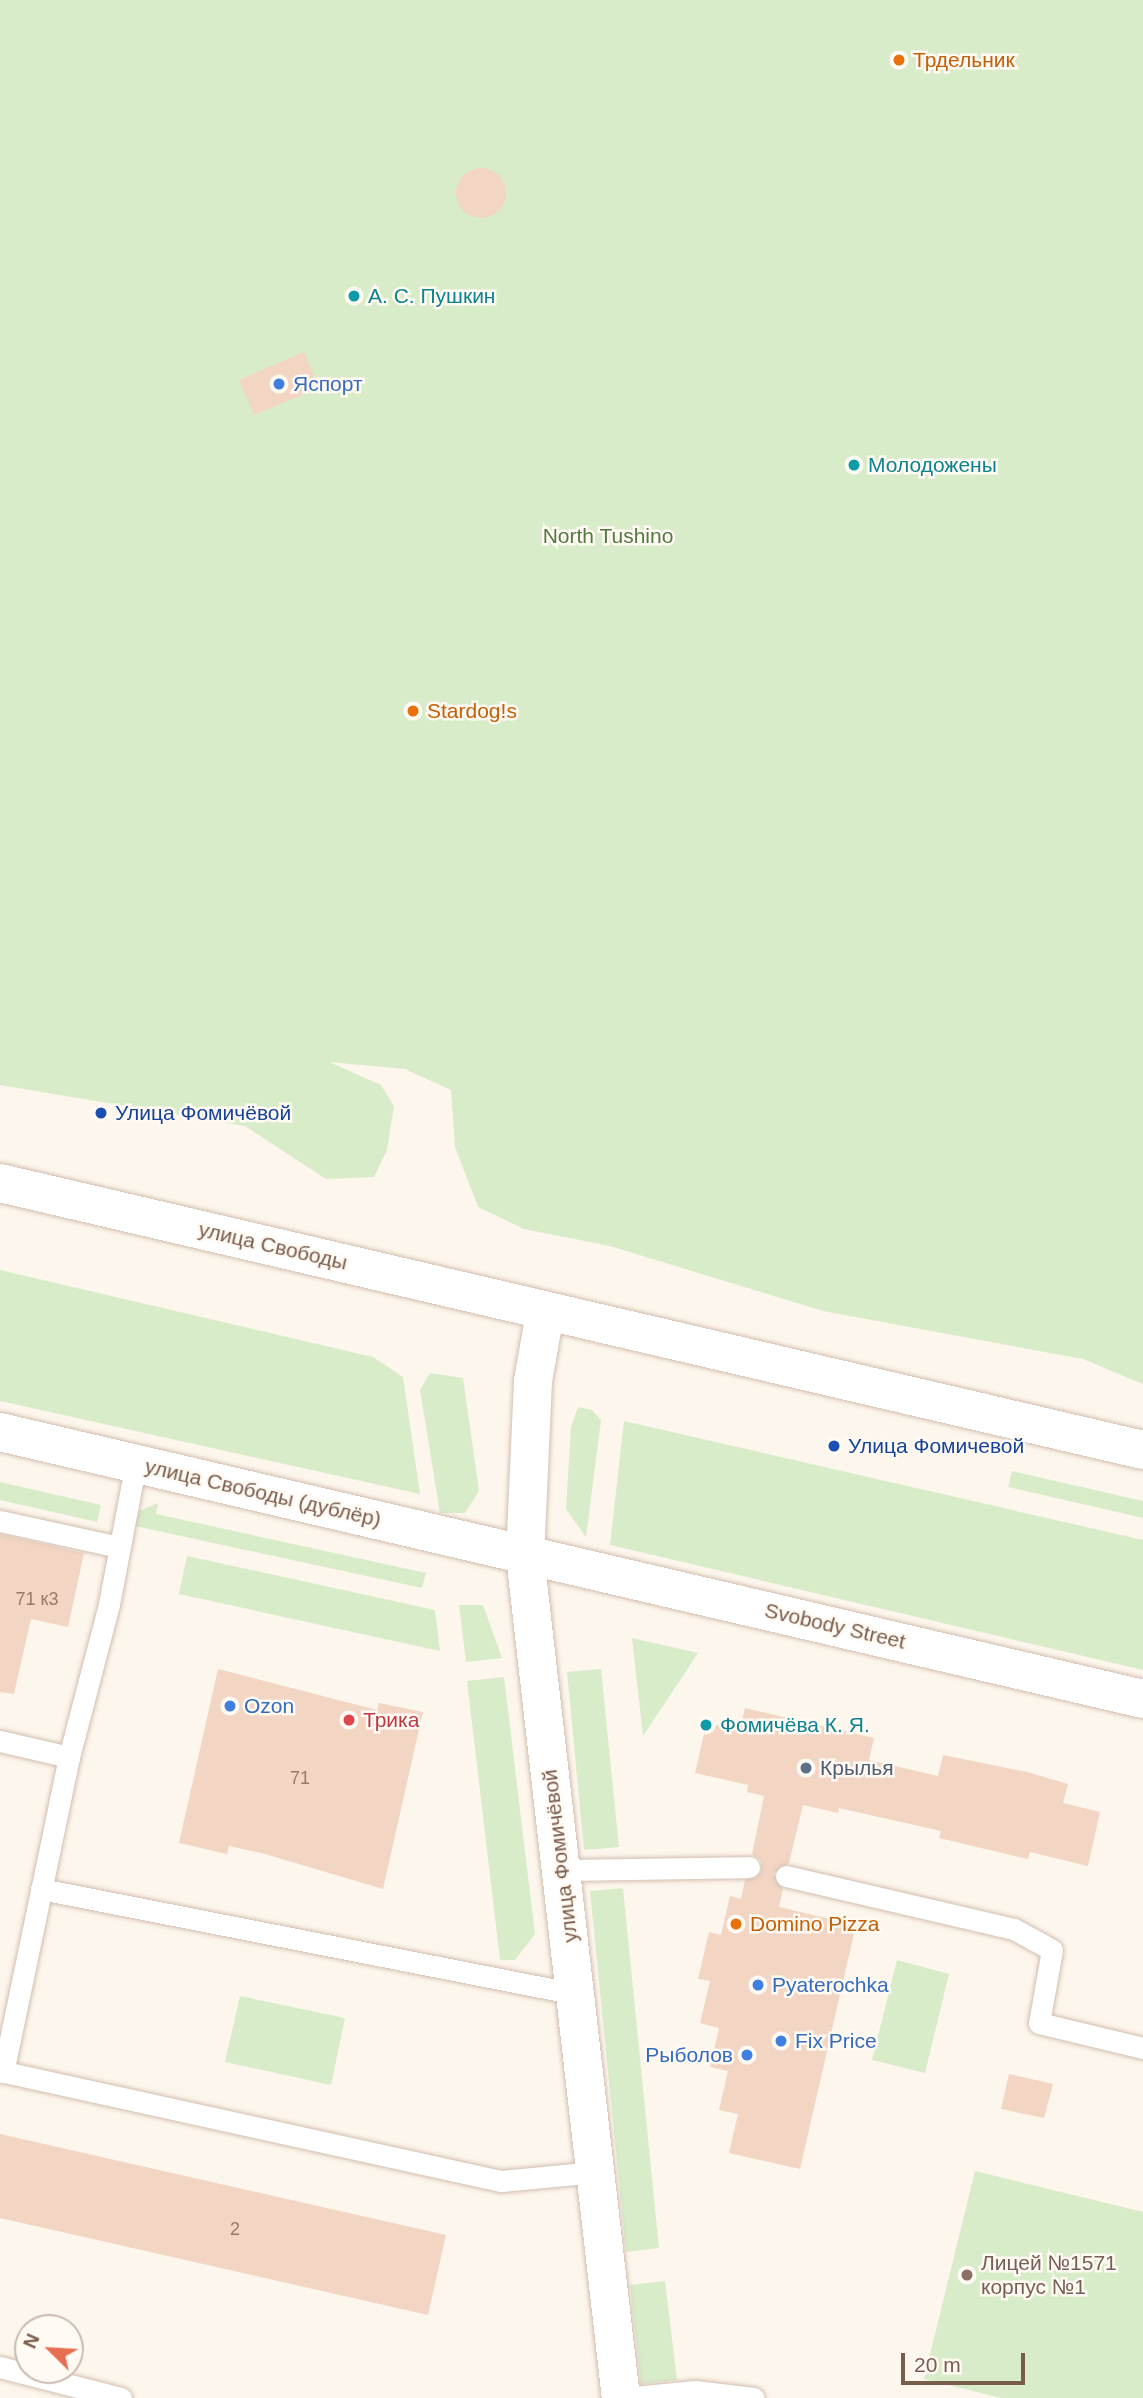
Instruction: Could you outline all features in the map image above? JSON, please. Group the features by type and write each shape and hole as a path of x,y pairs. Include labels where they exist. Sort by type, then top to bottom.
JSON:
{"street":[{"name":"улица Свободы","path":"0,1183 545,1313"},
{"path":"545,1313 1143,1450"},
{"name":"улица Фомичёвой","path":"545,1313 533,1381 526,1556 623,2398"},
{"name":"улица Свободы (дублёр)","path":"0,1432 526,1556"},
{"name":"Svobody Street","path":"526,1556 1143,1699"}],"lane":[{"path":"136,1463 1,2072 501,2181 596,2172"},
{"path":"0,1521 119,1548"},
{"path":"0,1741 69,1758"},
{"path":"561,1870 749,1867"},
{"path":"786,1876 1014,1929 1052,1950 1039,2023 1143,2048"},
{"path":"41,1889 576,1994"},
{"path":"0,2367 121,2398"},
{"path":"623,2398 695,2391 754,2398"}],"green space":[{"name":"North Tushino","path":"0,0 1143,0 1143,1384 1083,1359 823,1311 610,1246 524,1229 478,1207 455,1147 451,1090 405,1069 329,1062 381,1085 394,1106 387,1150 374,1177 326,1179 245,1126 0,1085"},
{"path":"0,1270 373,1357 403,1377 420,1494 0,1401"},
{"path":"430,1373 463,1378 479,1491 465,1513 440,1513 420,1390"},
{"path":"578,1407 592,1410 601,1420 586,1537 566,1509 571,1427"},
{"path":"624,1421 1143,1540 1143,1670 610,1545"},
{"path":"1012,1471 1143,1501 1143,1518 1008,1487"},
{"path":"0,1482 101,1505 97,1522 0,1500"},
{"path":"158,1503 156,1514 426,1573 422,1588 135,1526 139,1511"},
{"path":"187,1556 435,1610 440,1651 179,1594"},
{"path":"459,1605 483,1605 502,1658 466,1662"},
{"path":"632,1638 698,1653 643,1736"},
{"path":"601,1669 619,1847 584,1850 567,1672"},
{"path":"504,1677 535,1934 515,1960 500,1960 467,1681"},
{"path":"623,1888 659,2248 626,2252 590,1891"},
{"path":"897,1960 949,1974 925,2073 872,2060"},
{"path":"240,1996 345,2018 331,2085 225,2062"},
{"path":"975,2171 1143,2212 1143,2398 1001,2398 924,2379"},
{"path":"665,2281 677,2380 641,2384 630,2285"}],"building":[{"path":"481,168 499,175 506,193 499,211 481,218 463,211 456,193 463,175"},
{"name":"Яспорт","path":"304,352 319,388 254,415 239,380"},
{"path":"0,1534 84,1553 68,1627 31,1619 14,1694 0,1692"},
{"path":"218,1669 377,1710 379,1703 423,1712 383,1889 265,1854 229,1846 227,1854 179,1843"},
{"path":"745,1708 874,1738 869,1760 938,1776 943,1755 1027,1772 1068,1784 1063,1803 1100,1812 1088,1866 1030,1852 1028,1859 939,1838 941,1831 839,1808 838,1813 803,1805 789,1863 773,1874 783,1889 779,1907 856,1925 800,2169 729,2153 738,2114 719,2110 728,2071 710,2067 719,2028 700,2023 710,1981 698,1979 709,1932 721,1935 730,1896 741,1899 745,1880 761,1873 761,1861 752,1854 764,1796 747,1792 748,1785 695,1773 706,1725 741,1726"},
{"path":"1009,2074 1053,2084 1044,2118 1001,2109"},
{"path":"0,2134 446,2235 428,2315 0,2218"}],"place":[{"name":"Трдельник","path":"899,60"},
{"name":"А. С. Пушкин","path":"354,296"},
{"name":"Яспорт","path":"279,384"},
{"name":"Молодожены","path":"854,465"},
{"name":"Stardog!s","path":"413,711"},
{"name":"Улица Фомичёвой","path":"101,1113"},
{"name":"Улица Фомичевой","path":"834,1446"},
{"name":"Ozon","path":"230,1706"},
{"name":"Трика","path":"349,1720"},
{"name":"Фомичёва К. Я.","path":"706,1725"},
{"name":"Крылья","path":"806,1768"},
{"name":"Domino Pizza","path":"736,1924"},
{"name":"Pyaterochka","path":"758,1985"},
{"name":"Fix Price","path":"781,2041"},
{"name":"Рыболов","path":"747,2055"},
{"name":"Лицей №1571 корпус №1","path":"967,2275"}]}
